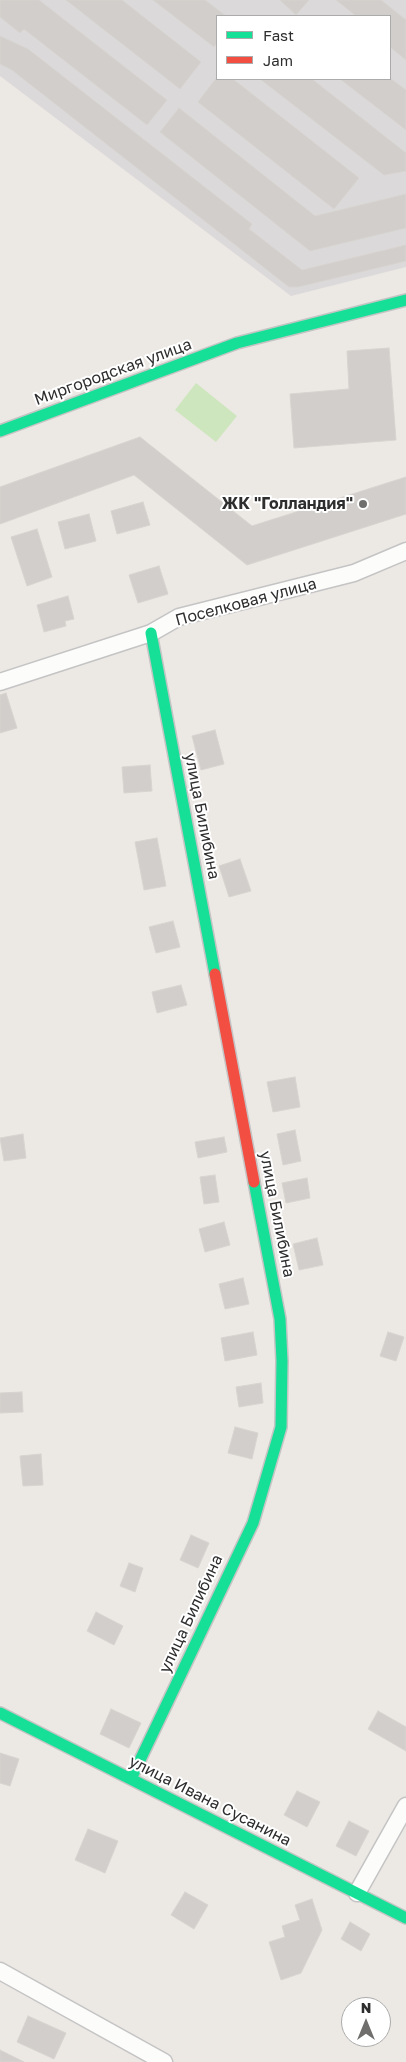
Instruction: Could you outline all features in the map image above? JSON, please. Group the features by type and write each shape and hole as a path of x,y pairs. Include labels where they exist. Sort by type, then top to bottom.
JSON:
{"street":[{"name":"Миргородская улица","path":"0,431 237,343 406,300"},
{"name":"Поселковая улица","path":"0,682 151,633 179,617 354,573 406,551"},
{"name":"улица Билибина","path":"131,1779 253,1523 281,1427 282,1361 280,1319 151,633"},
{"name":"улица Ивана Сусанина","path":"0,1713 406,1918"},
{"path":"357,1893 406,1806"},
{"path":"0,1971 164,2062"}],"shaded area":[{"path":"0,0 406,0 406,267 291,296 0,76"}],"green space":[{"path":"196,383 237,416 216,442 175,410"}],"building":[{"path":"0,0 39,0 167,100 147,125 24,29 20,33 0,17"},
{"path":"66,0 122,0 201,62 180,89"},
{"path":"153,0 205,0 225,15 216,15 216,44 214,47"},
{"path":"280,0 309,0 296,15"},
{"path":"336,0 381,0 406,20 406,60 391,48 391,15 355,15"},
{"path":"0,36 28,49 252,224 249,229 302,270 406,245 406,261 298,287 289,287 12,70 0,64"},
{"path":"216,78 216,80 234,80 359,178 334,209 198,102"},
{"path":"391,79 406,90 406,130 341,80"},
{"path":"261,80 313,80 406,153 406,171 384,175"},
{"path":"179,108 315,216 406,194 406,228 310,251 160,132"},
{"path":"389,348 396,440 294,448 290,394 349,389 347,351"},
{"name":"ЖК \"Голландия\"","path":"140,437 252,526 406,477 406,514 247,565 134,475 0,524 0,487"},
{"path":"143,502 150,525 117,534 111,511"},
{"path":"89,514 96,541 65,549 58,522"},
{"path":"37,529 52,577 27,586 11,537"},
{"path":"159,566 168,594 138,603 129,575"},
{"path":"68,596 74,619 65,621 66,626 44,632 37,605"},
{"path":"6,693 17,728 0,733 0,695"},
{"path":"215,730 224,764 201,770 192,736"},
{"path":"150,765 152,791 124,793 122,767"},
{"path":"157,838 166,886 144,890 135,842"},
{"path":"240,859 251,891 229,897 219,866"},
{"path":"173,921 180,947 156,953 149,927"},
{"path":"181,985 187,1005 157,1013 152,992"},
{"path":"295,1077 300,1107 273,1112 267,1082"},
{"path":"295,1130 301,1161 283,1165 277,1134"},
{"path":"23,1134 26,1158 4,1161 0,1138"},
{"path":"224,1137 227,1152 198,1158 195,1142"},
{"path":"215,1175 219,1202 204,1204 200,1177"},
{"path":"307,1178 310,1198 286,1203 282,1183"},
{"path":"224,1222 230,1245 205,1252 199,1229"},
{"path":"317,1238 323,1265 299,1270 293,1244"},
{"path":"243,1278 249,1304 225,1309 219,1284"},
{"path":"253,1332 257,1355 225,1361 221,1338"},
{"path":"388,1332 404,1337 396,1361 380,1356"},
{"path":"261,1383 263,1403 239,1407 236,1387"},
{"path":"22,1392 23,1412 0,1413 0,1393"},
{"path":"235,1427 258,1433 252,1459 228,1453"},
{"path":"41,1454 43,1485 23,1486 20,1456"},
{"path":"191,1535 209,1543 198,1568 180,1560"},
{"path":"129,1563 143,1568 135,1592 120,1586"},
{"path":"96,1612 123,1626 114,1645 87,1631"},
{"path":"111,1709 141,1723 129,1748 100,1734"},
{"path":"378,1711 406,1727 406,1751 368,1729"},
{"path":"0,1753 19,1759 10,1786 0,1783"},
{"path":"297,1791 320,1802 307,1827 284,1815"},
{"path":"349,1821 369,1831 356,1856 336,1846"},
{"path":"88,1829 118,1841 105,1873 75,1860"},
{"path":"185,1892 208,1905 194,1929 171,1915"},
{"path":"312,1899 322,1930 301,1973 281,1980 269,1942 285,1937 282,1926 300,1920 295,1905"},
{"path":"350,1922 370,1934 361,1951 341,1939"},
{"path":"28,2016 66,2033 54,2059 17,2042"},
{"path":"0,2050 24,2062 0,2062"}],"traffic: fast":[{"path":"0,431 237,343 406,300"},
{"path":"151,633 215,974"},
{"path":"131,1779 253,1523 281,1427 282,1361 280,1319 254,1182"},
{"path":"0,1713 406,1918"}],"traffic: jam":[{"path":"215,974 254,1182"}],"place":[{"name":"ЖК \"Голландия\"","path":"363,504"}]}
